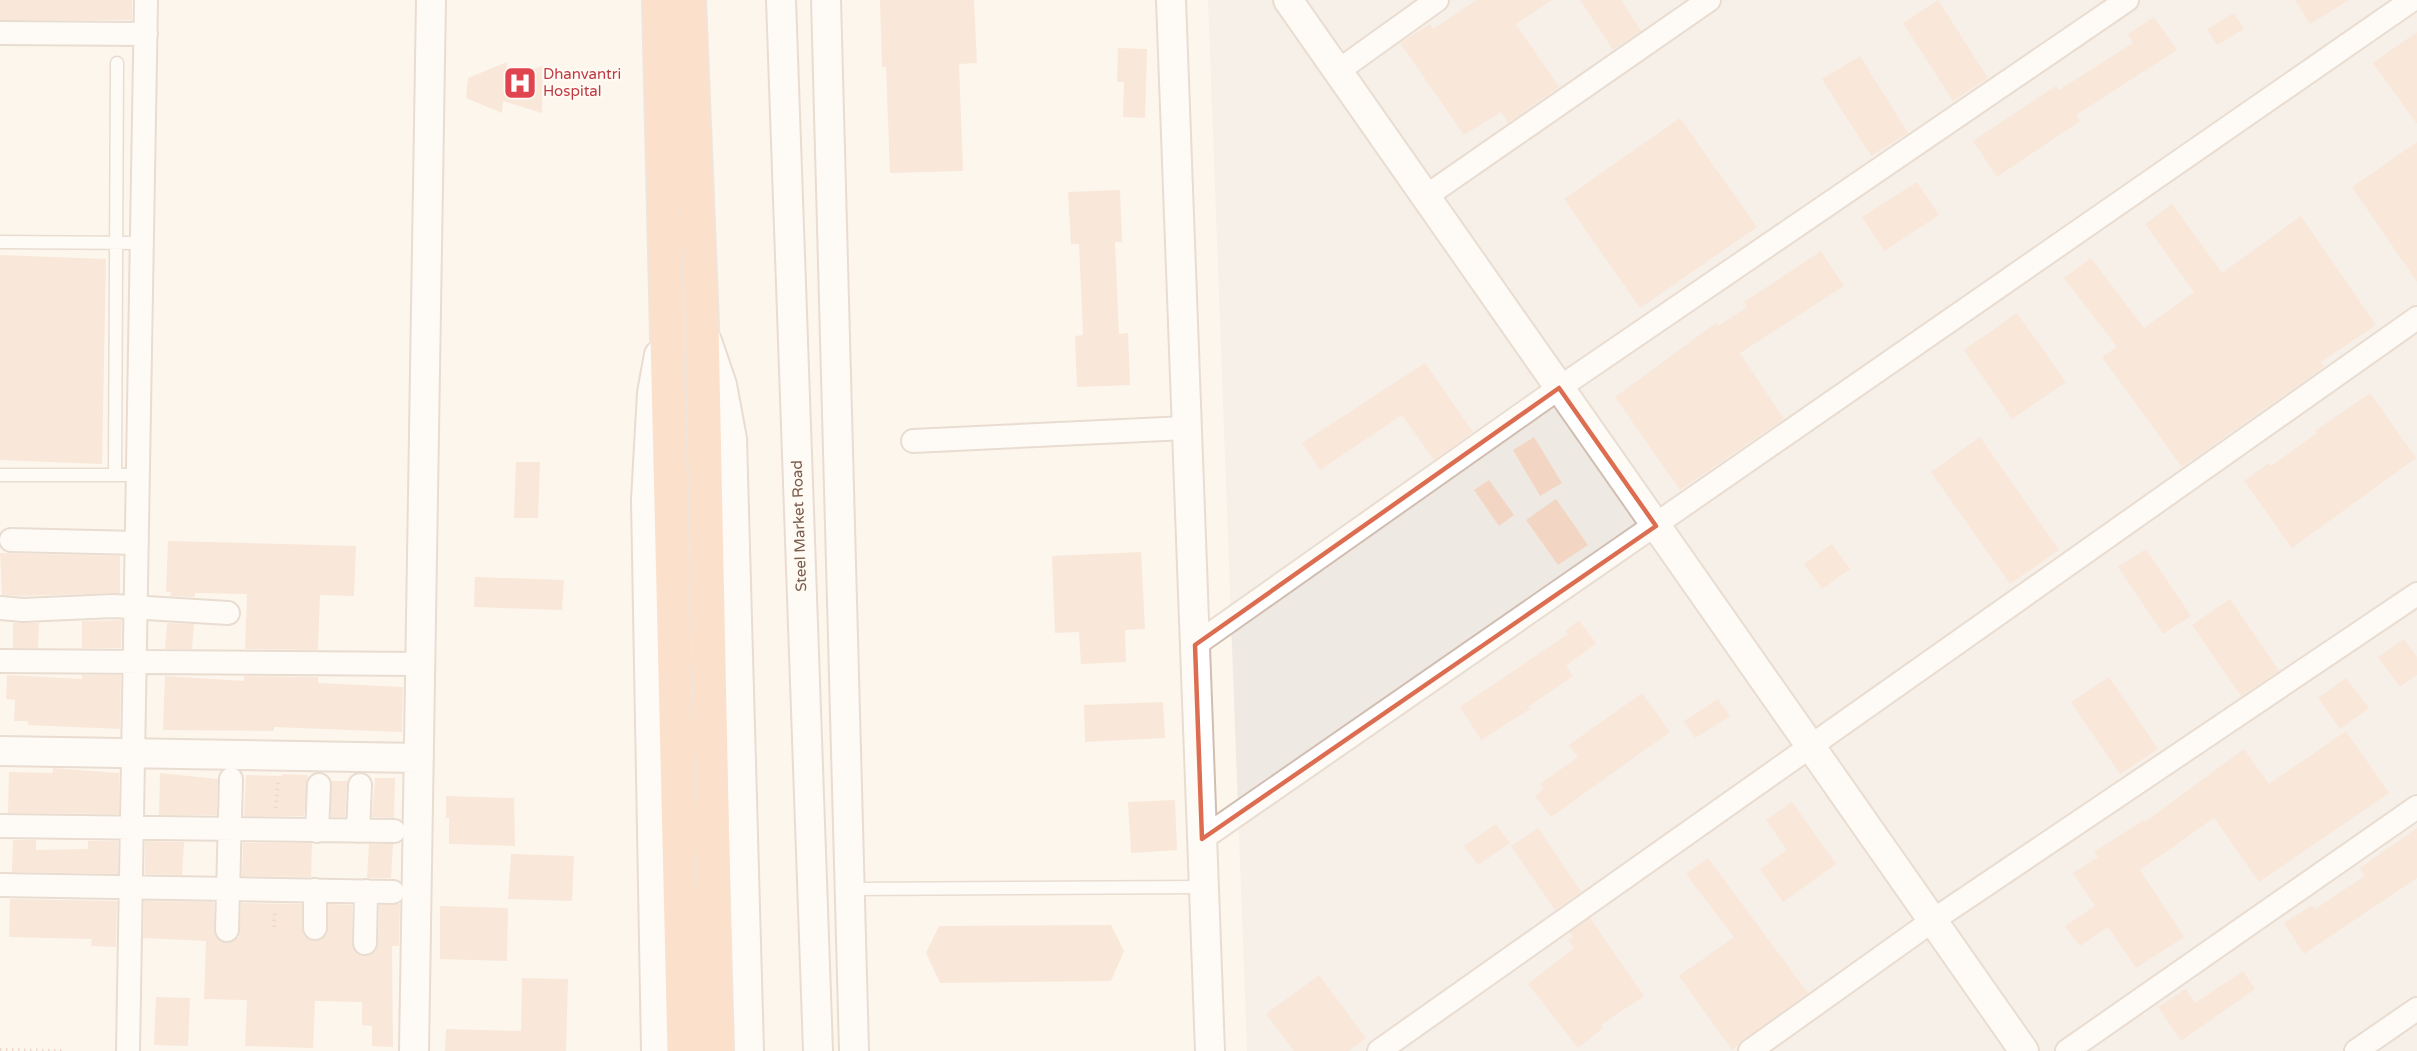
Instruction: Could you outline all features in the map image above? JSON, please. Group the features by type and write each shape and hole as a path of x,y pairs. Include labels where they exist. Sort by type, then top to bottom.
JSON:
{"highway":[{"path":"659,0 684,1051"},
{"path":"688,0 702,325 717,1051"}],"street":[{"path":"128,1051 146,0"},
{"path":"414,1051 431,0"},
{"name":"Steel Market Road","path":"781,0 818,1051"},
{"path":"826,0 854,1051"},
{"path":"1171,0 1210,1051"},
{"path":"1288,0 2024,1051"},
{"path":"1338,71 1437,0"},
{"path":"1425,197 1709,0"},
{"path":"1195,645 1559,388 2127,0"},
{"path":"1202,840 2412,0"},
{"path":"0,33 146,34"},
{"path":"656,1051 646,500 652,393 666,318"},
{"path":"1379,1051 2417,318"},
{"path":"702,325 722,386 732,439 749,1051"},
{"path":"913,441 1186,428"},
{"path":"796,452 837,450"},
{"path":"11,540 137,543"},
{"path":"1750,1051 1932,921 2417,594"},
{"path":"0,608 23,610 136,607 228,613"},
{"path":"0,661 421,664"},
{"path":"0,751 419,758"},
{"path":"227,930 231,779"},
{"path":"317,831 319,785"},
{"path":"358,831 360,785"},
{"path":"2067,1051 2417,807"},
{"path":"0,826 394,831"},
{"path":"0,885 393,892"},
{"path":"315,890 315,928"},
{"path":"365,943 366,891"},
{"path":"2356,1051 2417,1009"}],"lane":[{"path":"115,474 117,63"},
{"path":"0,242 142,243"},
{"path":"0,475 138,475"},
{"path":"849,889 1204,887"}],"path":[{"path":"275,830 278,780"},
{"path":"0,1050 63,1051"}],"highlighted area":[{"path":"1559,388 1656,526 1202,839 1195,645"}],"shaded area":[{"path":"1208,0 2417,0 2417,1051 1247,1051"}],"building":[{"path":"0,0 132,0 132,20 0,20"},
{"path":"880,0 974,0 977,63 959,64 963,171 890,173 886,67 882,67"},
{"path":"1477,0 1552,0 1516,24 1559,87 1508,123 1501,112 1464,135 1400,43 1430,24 1433,29"},
{"path":"1580,0 1621,0 1641,31 1613,50"},
{"path":"1938,0 1988,78 1953,101 1903,23"},
{"path":"2295,0 2349,0 2310,24"},
{"path":"2234,13 2244,29 2217,45 2207,29"},
{"path":"2154,17 2177,50 2076,115 2080,121 1997,177 1973,141 2056,86 2059,90 2133,43 2128,34"},
{"path":"2417,32 2417,124 2373,63"},
{"path":"1118,48 1147,49 1145,118 1123,117 1124,82 1117,82"},
{"path":"1860,56 1908,133 1871,156 1822,79"},
{"path":"507,62 506,77 543,66 542,113 503,101 502,113 466,98 468,78"},
{"path":"1680,118 1757,227 1640,308 1564,199"},
{"path":"2417,142 2417,282 2352,187"},
{"path":"1917,182 1939,215 1884,251 1862,217"},
{"path":"1120,190 1122,242 1115,242 1119,334 1128,333 1130,385 1077,387 1075,336 1083,335 1079,244 1071,244 1068,192"},
{"path":"2172,204 2222,273 2301,216 2376,325 2321,362 2324,367 2182,467 2102,357 2117,347 2064,278 2091,258 2144,328 2194,292 2145,224"},
{"path":"1821,251 1844,286 1740,353 1784,419 1680,490 1615,397 1716,323 1718,326 1747,307 1744,302"},
{"path":"0,255 106,259 102,464 0,460"},
{"path":"2017,313 2066,382 2012,419 1964,350"},
{"path":"1425,363 1473,432 1434,460 1402,415 1320,470 1302,443"},
{"path":"2370,393 2416,458 2292,548 2244,481 2269,463 2271,466 2317,433 2315,431"},
{"path":"1534,437 1562,483 1540,496 1513,450"},
{"path":"1980,437 2059,550 2010,584 1931,472"},
{"path":"516,462 540,462 538,518 514,518"},
{"path":"1489,480 1514,515 1499,526 1474,490"},
{"path":"1556,499 1588,545 1558,565 1526,520"},
{"path":"168,541 356,546 354,596 320,595 318,650 245,649 247,594 195,593 195,597 170,596 171,592 166,592"},
{"path":"1832,544 1850,569 1822,589 1804,564"},
{"path":"2146,549 2191,616 2163,634 2118,567"},
{"path":"1141,552 1145,629 1125,630 1126,662 1081,664 1079,632 1055,633 1052,556"},
{"path":"0,553 120,556 120,593 2,595"},
{"path":"475,577 564,580 562,610 474,607"},
{"path":"2230,599 2279,671 2241,696 2192,625"},
{"path":"122,620 121,648 82,648 82,621"},
{"path":"1579,620 1596,643 1566,666 1573,676 1528,707 1530,709 1481,740 1460,707 1568,634 1565,631"},
{"path":"13,623 39,623 38,648 13,648"},
{"path":"167,623 194,624 192,649 165,649"},
{"path":"2404,639 2417,657 2417,675 2400,687 2378,657"},
{"path":"7,675 82,679 82,675 121,675 120,729 28,725 28,721 14,721 15,700 6,699"},
{"path":"165,676 244,681 244,676 318,677 318,683 403,687 402,732 274,727 274,731 163,730"},
{"path":"2109,677 2158,749 2120,774 2071,702"},
{"path":"2346,678 2369,708 2340,729 2318,698"},
{"path":"1642,693 1670,732 1551,817 1535,796 1544,789 1540,784 1578,757 1569,745"},
{"path":"1718,699 1730,716 1695,738 1684,721"},
{"path":"1163,702 1165,738 1085,742 1084,705"},
{"path":"2346,731 2389,793 2259,882 2214,818 2140,870 2184,937 2136,968 2108,927 2080,946 2065,926 2095,906 2073,873 2098,857 2094,852 2144,820 2145,822 2244,749 2269,784"},
{"path":"53,768 119,773 119,814 8,813 9,772 53,773"},
{"path":"160,773 218,779 217,815 159,815"},
{"path":"282,774 308,775 304,816 244,816 246,775 282,776"},
{"path":"375,778 395,778 394,818 372,817"},
{"path":"331,781 347,781 345,817 331,817"},
{"path":"446,796 514,798 515,846 449,844"},
{"path":"1175,800 1177,850 1131,853 1128,802"},
{"path":"1792,802 1836,864 1783,902 1760,869 1787,850 1766,820"},
{"path":"1496,824 1510,843 1478,865 1464,846"},
{"path":"1538,828 1581,892 1555,910 1511,846"},
{"path":"2417,828 2417,878 2304,954 2284,923 2312,905 2315,909 2365,876 2360,868"},
{"path":"13,840 36,840 36,850 88,849 88,841 118,841 118,874 12,872"},
{"path":"145,841 184,842 182,875 145,874"},
{"path":"243,843 312,843 311,877 242,876"},
{"path":"369,844 393,844 391,878 367,878"},
{"path":"511,854 574,856 572,901 508,899"},
{"path":"1708,858 1808,993 1732,1050 1679,976 1734,937 1686,874"},
{"path":"10,899 117,901 116,947 91,946 92,939 9,937"},
{"path":"144,901 214,902 215,936 227,943 239,937 241,903 302,904 303,934 314,941 327,934 328,904 352,905 353,949 365,956 376,950 378,944 379,905 400,904 399,946 392,946 393,1047 372,1046 372,1026 362,1025 362,1002 315,1001 313,1048 245,1046 247,1000 204,999 206,941 143,938"},
{"path":"440,906 508,908 507,961 440,959"},
{"path":"1590,918 1644,996 1601,1025 1603,1028 1578,1048 1528,984 1574,948 1568,940 1573,937 1570,932"},
{"path":"1111,925 1124,951 1111,981 940,983 926,953 939,926"},
{"path":"2243,971 2255,989 2181,1041 2158,1007 2186,989 2195,1003"},
{"path":"1319,975 1366,1038 1349,1051 1294,1051 1266,1014"},
{"path":"522,978 568,979 566,1051 445,1051 446,1029 521,1031"},
{"path":"156,997 190,998 188,1046 154,1045"}],"place":[{"name":"Dhanvantri Hospital","path":"520,83"}]}
